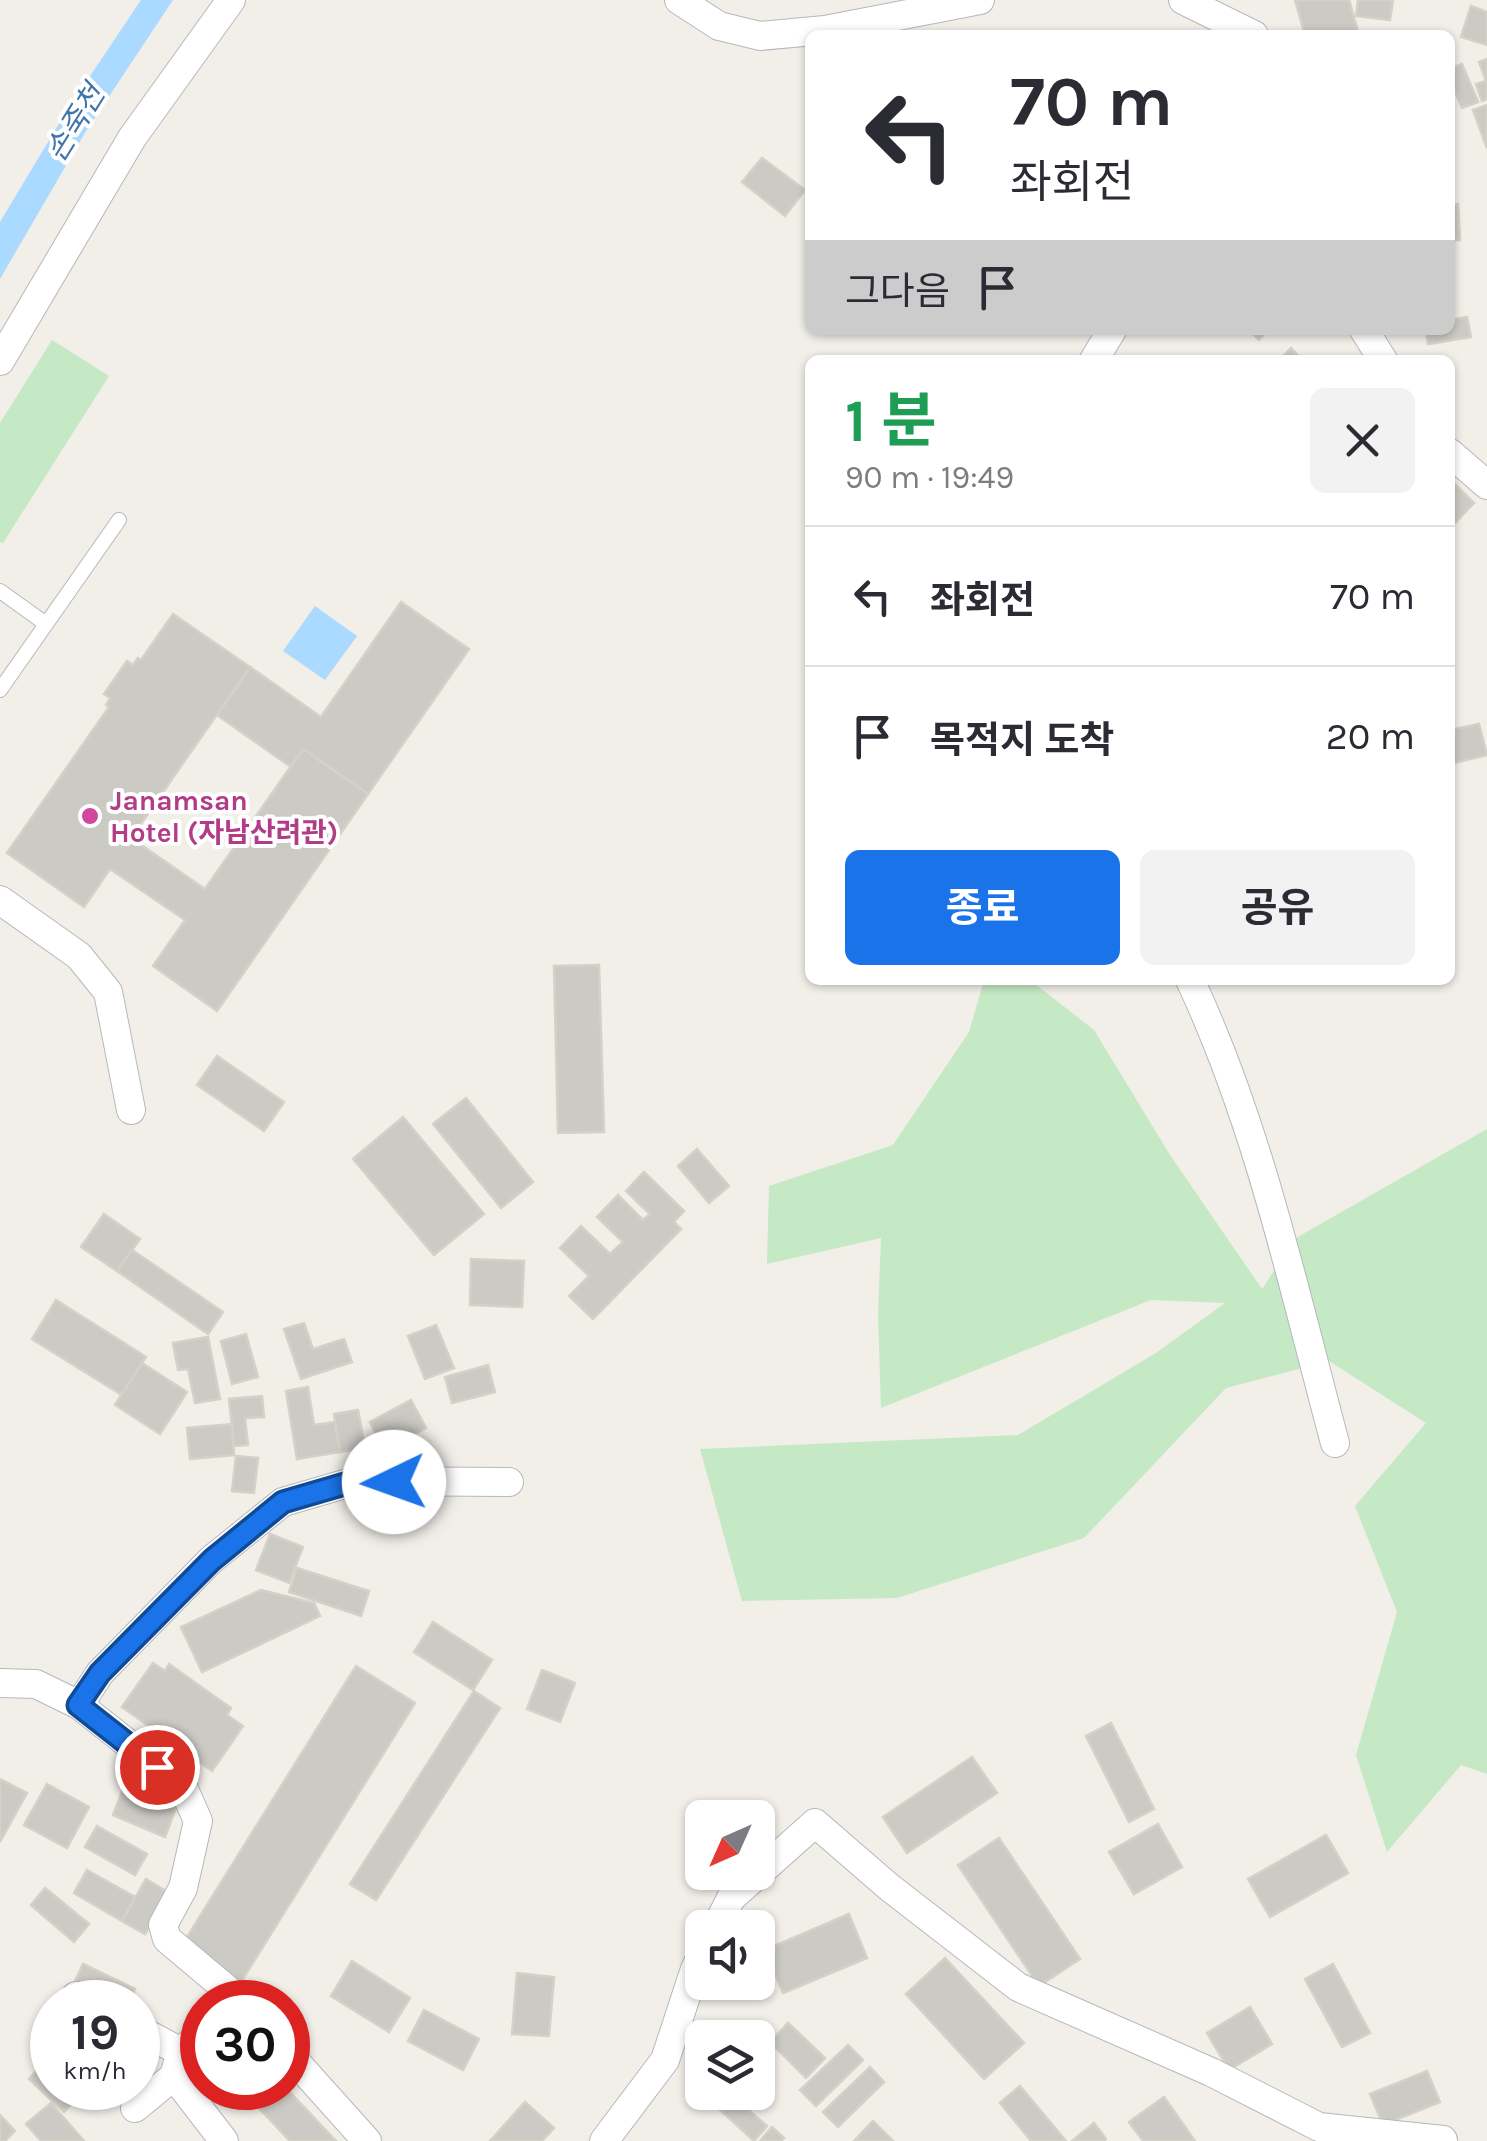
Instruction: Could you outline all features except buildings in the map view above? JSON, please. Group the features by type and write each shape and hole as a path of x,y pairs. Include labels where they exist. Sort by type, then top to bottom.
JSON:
{"street":[{"path":"0,361 132,138 231,0"},
{"path":"680,0 719,26 760,36 805,32"},
{"path":"826,30 980,0"},
{"path":"1187,1 1244,30"},
{"path":"1455,457 1487,485"},
{"path":"0,900 79,956 108,992 131,1110"},
{"path":"1192,985 1218,1040 1260,1160 1335,1443"},
{"path":"78,1705 100,1673 212,1560 283,1502 355,1481 509,1482"},
{"path":"0,1682 36,1684 78,1705 183,1788 198,1822 183,1888 163,1926 167,1939 214,1980"},
{"path":"725,1910 731,1898 814,1823 1018,1987 1211,2072 1319,2126 1442,2140"},
{"path":"604,2141 665,2060 685,1999"},
{"path":"160,2049 177,2064 224,2141"},
{"path":"160,2082 180,2060"},
{"path":"310,2078 367,2141"}],"lane":[{"path":"0,690 119,520"},
{"path":"0,590 46,624"}],"green space":[{"path":"52,340 109,376 3,543 0,423"},
{"path":"983,985 1036,985 1094,1030 1170,1155 1262,1289 1296,1238 1487,1129 1487,1774 1461,1765 1387,1852 1356,1755 1397,1612 1355,1506 1426,1423 1329,1361 1226,1388 1084,1538 897,1598 742,1601 700,1449 1018,1435 1156,1353 1225,1303 1151,1300 881,1408 881,1238 767,1264 769,1186 893,1145 969,1032"}],"water":[{"name":"손죽천","path":"141,0 173,0 86,131 0,279 0,222 66,112"},
{"path":"315,606 357,636 325,680 283,651"}],"place":[{"name":"Janamsan Hotel (자남산려관)","path":"90,816"}],"route":[{"path":"157,1767 78,1705 100,1673 212,1560 283,1502 355,1481 394,1482"}]}
